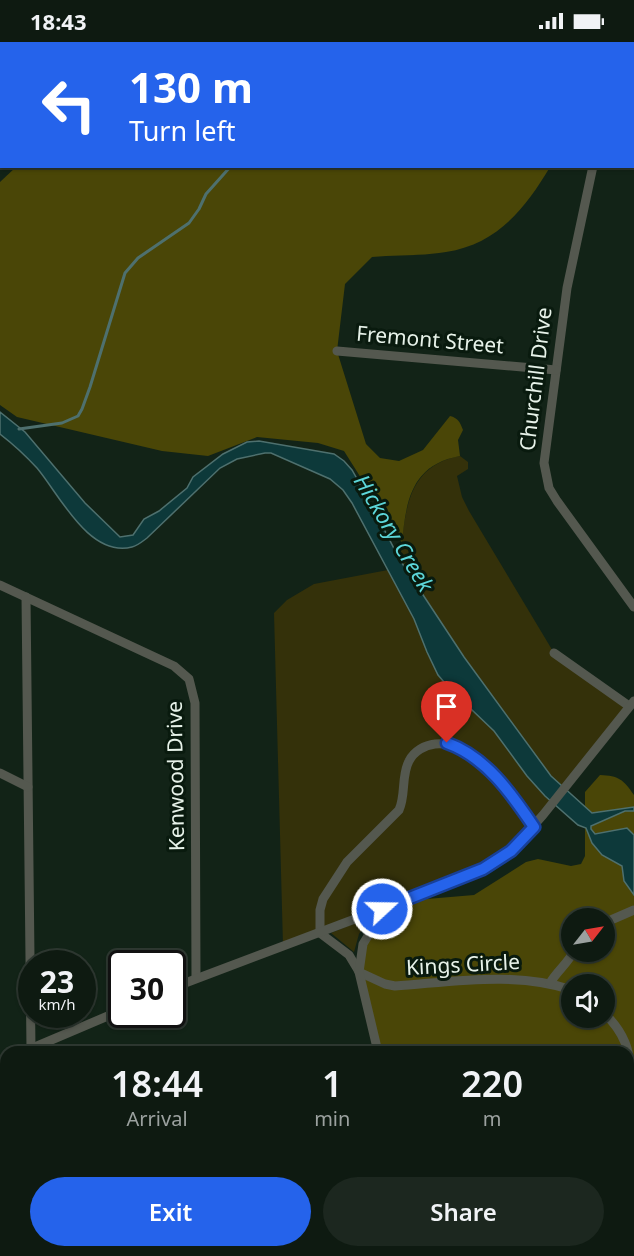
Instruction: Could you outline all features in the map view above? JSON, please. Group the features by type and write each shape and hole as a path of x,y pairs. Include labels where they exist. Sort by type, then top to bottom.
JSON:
{"street":[{"name":"Churchill Drive","path":"593,168 568,278 544,447 545,477 557,501 634,607"},
{"name":"Fremont Street","path":"337,351 556,370"},
{"name":"Kenwood Drive","path":"0,585 174,666 189,679 195,703 196,978"},
{"path":"26,597 27,1046"},
{"path":"186,982 483,869 511,851 534,827 632,704 554,653"},
{"path":"320,933 320,910 323,899 347,862 399,810 402,803 405,774 410,761 421,749 430,745 447,743 460,748 485,766 518,804 534,827"},
{"path":"0,773 28,787"},
{"path":"358,972 361,952 370,931 378,921 403,901"},
{"path":"615,918 634,910"},
{"path":"320,933 349,955 358,972 376,1046"},
{"path":"550,983 567,962"},
{"name":"Kings Circle","path":"358,972 395,986 502,979 550,983 561,986"},
{"path":"36,1046 108,1016"},
{"path":"615,1027 627,1046"}],"shaded area":[{"path":"15,168 549,168 520,210 495,233 464,248 446,252 372,257 345,284 337,351 366,444 380,458 399,461 423,450 450,416 458,421 463,430 458,440 460,456 431,467 414,487 406,513 402,543 344,451 318,443 257,437 208,456 162,451 17,417 0,405 0,182"},
{"path":"460,456 468,462 468,469 457,476 462,497 554,653 629,706 534,827 483,869 283,945 274,613 287,600 314,584 388,570 400,560 407,510 418,481 428,470 442,461"},
{"path":"600,775 620,779 634,795 634,1046 377,1046 359,962 363,944 403,901 474,895 526,862 538,859 571,866 581,864 585,856 585,792"},
{"path":"370,917 359,934 354,952 331,933"}],"water":[{"name":"Hickory Creek","path":"0,412 25,432 85,503 120,537 133,535 144,519 159,511 187,488 193,477 223,454 247,442 259,441 334,454 344,461 352,470 369,500 400,560 464,657 551,776 592,813 634,807 634,811 625,811 591,826 591,829 595,834 627,828 634,835 634,895 624,881 622,866 602,855 592,843 586,828 578,825 545,796 527,776 494,731 438,675 414,619 352,503 343,490 330,479 271,453 237,459 220,468 142,542 132,547 116,548 102,543 89,534 65,507 37,468 0,434"}],"waterway":[{"path":"19,429 62,423 78,416 90,387 125,273 138,258 189,223 206,194 229,168"}],"route":[{"path":"382,909 483,869 511,851 534,827 507,790 485,766 460,748 447,743"}]}
